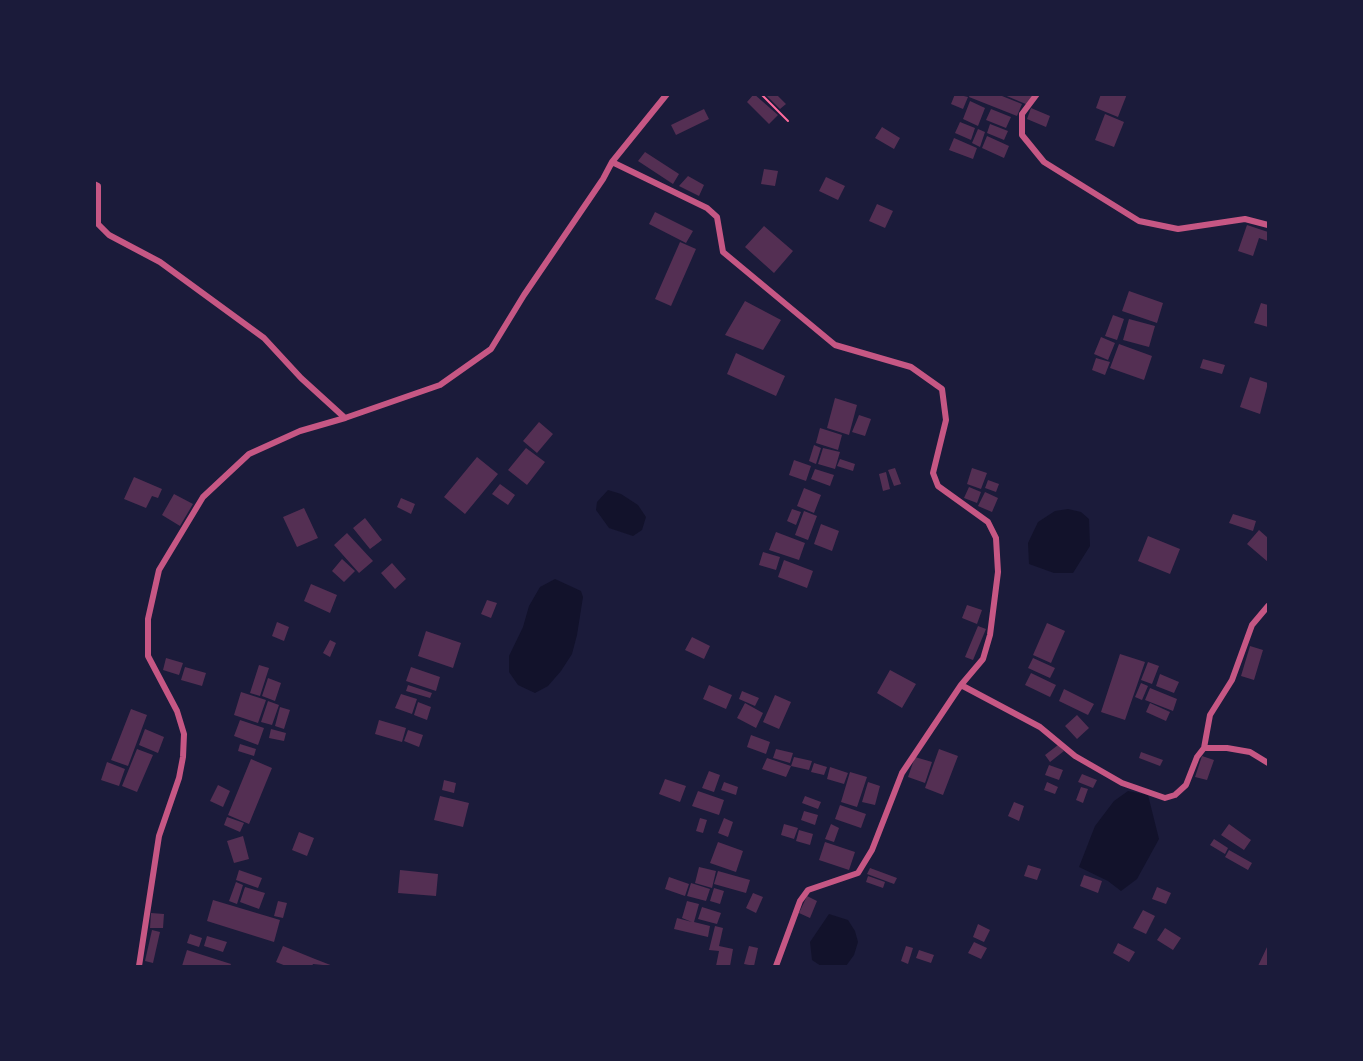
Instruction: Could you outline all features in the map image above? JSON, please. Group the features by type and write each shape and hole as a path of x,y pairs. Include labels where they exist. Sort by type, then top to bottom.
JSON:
{"street":[{"path":"139,966 159,836 179,778 184,734 177,711 148,656 148,619 159,570 203,497 249,454 300,431 440,385 491,350 524,295 603,179 612,162 667,94"},
{"path":"1037,94 1022,114 1022,135 1044,162 1139,221 1178,229 1245,219 1269,225"},
{"path":"612,162 707,208 717,217 723,252 835,345 910,367 942,389 946,420 933,473 938,486 988,522 996,538 998,572 990,635 983,659 961,685 902,773 886,808 872,850 858,873 808,890 800,901 776,966"},
{"path":"94,184 98,186 98,224 109,235 160,262 264,338 301,378 345,418"},
{"path":"961,685 1040,727 1075,756 1122,783 1165,798 1175,795 1186,785 1197,757 1204,748 1210,715 1232,680 1252,625 1269,606"},
{"path":"1204,748 1227,748 1250,752 1269,763"}],"path":[{"path":"761,94 788,121"}],"shaded area":[{"path":"608,490 621,494 638,505 646,517 642,530 633,536 609,528 596,510 597,502"},
{"path":"1068,509 1081,512 1089,519 1090,546 1073,573 1054,573 1029,564 1028,543 1038,522 1055,511"},
{"path":"555,579 581,591 583,597 577,635 572,654 561,671 548,686 535,693 518,685 509,672 509,656 523,627 529,606 540,587"},
{"path":"1128,791 1148,795 1159,839 1137,879 1121,891 1108,881 1079,867 1095,826 1114,801"},
{"path":"829,914 848,920 855,931 858,942 854,955 846,966 821,966 812,960 810,942"}],"building":[{"path":"754,94 778,115 769,124 747,102"},
{"path":"765,94 776,94 786,104 780,109"},
{"path":"955,94 968,97 963,109 951,104"},
{"path":"970,94 997,94 1022,104 1017,116 969,97"},
{"path":"1002,94 1033,94 1028,105"},
{"path":"1101,94 1127,94 1118,117 1096,108"},
{"path":"970,101 985,108 978,126 963,119"},
{"path":"1031,108 1050,116 1046,127 1027,119"},
{"path":"704,109 709,119 676,135 671,125"},
{"path":"991,109 1011,117 1006,128 986,120"},
{"path":"1105,114 1124,122 1114,147 1095,140"},
{"path":"960,122 975,128 971,140 955,133"},
{"path":"990,124 1008,131 1004,140 987,133"},
{"path":"882,127 900,138 894,149 875,138"},
{"path":"978,129 985,132 980,147 972,143"},
{"path":"987,136 1009,146 1004,158 982,148"},
{"path":"954,138 977,148 973,159 949,150"},
{"path":"645,152 679,174 673,184 638,161"},
{"path":"764,169 778,171 775,186 761,184"},
{"path":"688,176 704,185 699,196 679,186"},
{"path":"826,177 845,186 838,200 819,191"},
{"path":"877,204 893,211 885,228 869,221"},
{"path":"655,212 693,231 686,243 649,224"},
{"path":"1247,225 1268,232 1268,241 1259,238 1253,256 1238,251"},
{"path":"764,226 793,251 774,273 745,247"},
{"path":"680,242 696,249 671,306 655,299"},
{"path":"1129,291 1163,303 1157,323 1122,311"},
{"path":"745,301 781,320 763,350 725,335"},
{"path":"1261,303 1268,305 1268,327 1254,323"},
{"path":"1113,315 1124,319 1117,340 1105,336"},
{"path":"1129,319 1155,326 1149,347 1123,340"},
{"path":"1101,337 1115,343 1108,360 1094,354"},
{"path":"1119,344 1152,356 1144,380 1110,368"},
{"path":"736,353 785,376 776,396 727,374"},
{"path":"1096,358 1110,362 1105,375 1092,370"},
{"path":"1203,359 1225,365 1222,374 1200,368"},
{"path":"1250,377 1268,383 1260,414 1240,407"},
{"path":"835,398 857,405 849,435 827,428"},
{"path":"859,415 871,419 865,436 852,432"},
{"path":"539,422 553,434 537,453 523,441"},
{"path":"820,428 842,435 838,450 816,443"},
{"path":"814,445 821,448 816,464 809,461"},
{"path":"526,448 545,462 527,485 508,470"},
{"path":"823,448 840,452 835,469 818,464"},
{"path":"477,457 498,474 465,514 444,497"},
{"path":"840,459 855,464 853,471 837,466"},
{"path":"794,460 811,466 806,481 789,475"},
{"path":"895,468 901,484 894,486 888,470"},
{"path":"972,468 987,473 981,489 967,484"},
{"path":"815,469 834,475 830,486 811,479"},
{"path":"886,472 890,489 883,491 879,474"},
{"path":"134,477 162,489 158,498 152,496 146,508 124,499"},
{"path":"988,480 999,484 996,492 985,488"},
{"path":"500,484 515,495 508,505 492,494"},
{"path":"969,487 981,492 977,503 964,498"},
{"path":"804,488 821,495 814,513 797,506"},
{"path":"985,492 998,498 992,512 978,506"},
{"path":"174,494 193,504 180,526 162,515"},
{"path":"401,498 415,504 411,514 397,507"},
{"path":"304,508 318,538 297,547 283,517"},
{"path":"792,509 801,512 796,525 787,521"},
{"path":"804,511 817,516 808,540 795,535"},
{"path":"1233,514 1256,521 1253,531 1229,523"},
{"path":"365,518 382,540 370,549 353,528"},
{"path":"821,524 839,531 832,551 814,544"},
{"path":"1259,530 1268,538 1268,562 1247,544"},
{"path":"776,532 805,543 799,560 769,550"},
{"path":"347,533 373,561 359,573 334,545"},
{"path":"1148,536 1180,549 1170,574 1138,561"},
{"path":"763,552 780,557 776,570 759,565"},
{"path":"342,559 355,571 344,582 332,571"},
{"path":"784,560 813,571 807,588 778,577"},
{"path":"392,563 406,579 395,589 381,573"},
{"path":"311,584 337,595 330,613 304,601"},
{"path":"487,600 497,603 491,618 481,614"},
{"path":"967,605 982,610 977,624 962,618"},
{"path":"277,622 289,627 284,641 272,636"},
{"path":"1047,623 1065,631 1051,663 1033,655"},
{"path":"978,626 986,629 973,660 965,657"},
{"path":"426,631 461,643 453,668 418,656"},
{"path":"692,637 710,646 704,659 685,650"},
{"path":"330,640 336,643 330,657 323,653"},
{"path":"1250,646 1263,650 1254,680 1241,676"},
{"path":"1120,654 1145,662 1125,720 1101,712"},
{"path":"166,658 183,663 179,675 163,670"},
{"path":"1033,658 1055,668 1050,678 1028,668"},
{"path":"1148,662 1159,666 1152,684 1141,680"},
{"path":"259,665 269,668 260,696 250,693"},
{"path":"185,667 206,673 202,686 181,680"},
{"path":"411,667 440,677 436,691 406,681"},
{"path":"890,670 916,684 902,708 877,693"},
{"path":"1031,673 1056,685 1050,697 1025,685"},
{"path":"1160,674 1179,682 1174,693 1156,686"},
{"path":"268,678 281,683 275,701 262,696"},
{"path":"1141,683 1148,686 1142,700 1135,697"},
{"path":"408,685 432,693 430,698 406,691"},
{"path":"709,685 732,695 726,709 703,699"},
{"path":"1150,688 1177,699 1173,711 1145,700"},
{"path":"1064,689 1094,704 1088,715 1059,701"},
{"path":"742,691 759,698 755,706 739,699"},
{"path":"241,692 266,700 258,723 234,715"},
{"path":"401,694 417,699 412,714 395,708"},
{"path":"775,695 791,702 779,729 763,722"},
{"path":"268,701 279,705 272,725 261,722"},
{"path":"418,702 431,707 427,720 414,715"},
{"path":"745,703 763,713 756,728 737,718"},
{"path":"1150,703 1170,712 1166,721 1146,712"},
{"path":"280,707 290,710 284,729 275,726"},
{"path":"131,709 147,715 128,766 111,760"},
{"path":"1077,715 1089,728 1077,739 1065,726"},
{"path":"240,720 264,728 258,745 234,736"},
{"path":"379,720 406,728 402,742 375,734"},
{"path":"145,729 164,737 158,753 139,745"},
{"path":"271,729 286,733 284,741 269,738"},
{"path":"408,730 423,735 419,747 404,741"},
{"path":"751,735 770,742 766,754 747,747"},
{"path":"240,744 256,749 254,756 238,751"},
{"path":"1058,745 1064,751 1050,762 1045,755"},
{"path":"137,749 153,755 137,792 122,786"},
{"path":"776,749 793,753 790,763 773,758"},
{"path":"939,749 958,756 943,795 925,788"},
{"path":"1141,752 1163,760 1160,766 1139,758"},
{"path":"1202,756 1214,760 1207,780 1195,777"},
{"path":"794,757 812,761 809,770 791,766"},
{"path":"915,757 932,762 925,783 908,777"},
{"path":"767,758 791,766 786,777 762,769"},
{"path":"251,759 272,768 249,824 228,815"},
{"path":"107,762 125,769 119,786 101,780"},
{"path":"814,763 827,767 824,775 811,772"},
{"path":"1049,765 1063,770 1059,780 1045,775"},
{"path":"830,767 848,773 844,784 827,779"},
{"path":"709,771 720,775 714,792 702,788"},
{"path":"850,772 867,777 857,807 841,802"},
{"path":"1082,774 1097,780 1093,788 1078,782"},
{"path":"665,779 686,786 680,802 659,794"},
{"path":"444,780 456,783 454,793 442,790"},
{"path":"724,782 738,787 736,795 721,790"},
{"path":"868,782 880,786 875,805 862,802"},
{"path":"1047,782 1058,787 1055,794 1044,790"},
{"path":"218,785 230,791 223,807 210,801"},
{"path":"1081,787 1088,789 1083,803 1076,800"},
{"path":"698,791 724,800 719,815 692,806"},
{"path":"440,796 469,803 463,827 434,820"},
{"path":"805,796 821,802 818,809 802,803"},
{"path":"1014,802 1024,806 1019,821 1008,816"},
{"path":"840,805 866,814 861,828 835,819"},
{"path":"804,811 818,815 815,825 801,820"},
{"path":"227,817 244,823 240,832 224,825"},
{"path":"700,818 707,820 703,833 696,831"},
{"path":"724,818 733,822 728,837 718,833"},
{"path":"784,824 798,828 794,839 781,835"},
{"path":"831,824 839,828 834,842 825,839"},
{"path":"1229,824 1251,840 1244,850 1221,835"},
{"path":"799,830 813,834 810,845 796,841"},
{"path":"299,832 314,838 307,856 292,850"},
{"path":"243,836 249,859 234,863 227,841"},
{"path":"1214,839 1228,848 1225,854 1210,845"},
{"path":"718,842 743,851 736,872 710,863"},
{"path":"825,842 855,852 849,870 819,860"},
{"path":"1229,850 1252,863 1248,870 1225,857"},
{"path":"1028,865 1041,869 1037,880 1024,876"},
{"path":"699,867 716,871 712,888 695,883"},
{"path":"870,868 897,878 894,884 867,874"},
{"path":"239,870 262,878 258,888 236,880"},
{"path":"400,870 438,874 436,896 398,893"},
{"path":"718,871 750,880 746,893 714,884"},
{"path":"1084,875 1102,881 1098,893 1080,886"},
{"path":"868,876 885,882 883,888 866,882"},
{"path":"669,877 689,884 685,896 665,889"},
{"path":"236,882 243,885 237,904 229,901"},
{"path":"691,883 710,889 706,901 687,896"},
{"path":"245,887 265,893 259,909 240,902"},
{"path":"1157,887 1171,893 1166,904 1152,899"},
{"path":"714,888 724,891 720,904 710,901"},
{"path":"753,893 763,897 756,913 746,908"},
{"path":"807,896 817,901 810,918 799,913"},
{"path":"213,900 280,920 274,942 207,921"},
{"path":"278,901 287,903 283,918 274,916"},
{"path":"687,901 699,904 694,922 710,926 708,937 674,929 677,918 692,922 682,918"},
{"path":"702,907 721,913 717,924 698,919"},
{"path":"1143,910 1155,916 1146,934 1133,928"},
{"path":"151,913 164,914 163,928 150,928"},
{"path":"978,924 990,930 984,942 973,937"},
{"path":"715,926 723,928 719,946 733,949 730,966 716,966 719,951 709,950"},
{"path":"1165,928 1181,938 1173,950 1157,940"},
{"path":"152,930 160,932 153,963 145,961"},
{"path":"190,934 202,938 199,947 187,943"},
{"path":"207,936 227,942 223,952 204,946"},
{"path":"974,942 987,948 981,959 968,953"},
{"path":"1118,943 1135,952 1129,962 1113,953"},
{"path":"1268,945 1268,966 1258,966"},
{"path":"283,946 333,966 313,964 312,966 286,966 276,962"},
{"path":"749,946 758,948 754,966 744,964"},
{"path":"906,946 913,948 908,964 901,961"},
{"path":"187,950 231,964 230,966 182,966"},
{"path":"919,950 934,955 931,963 916,958"}]}
